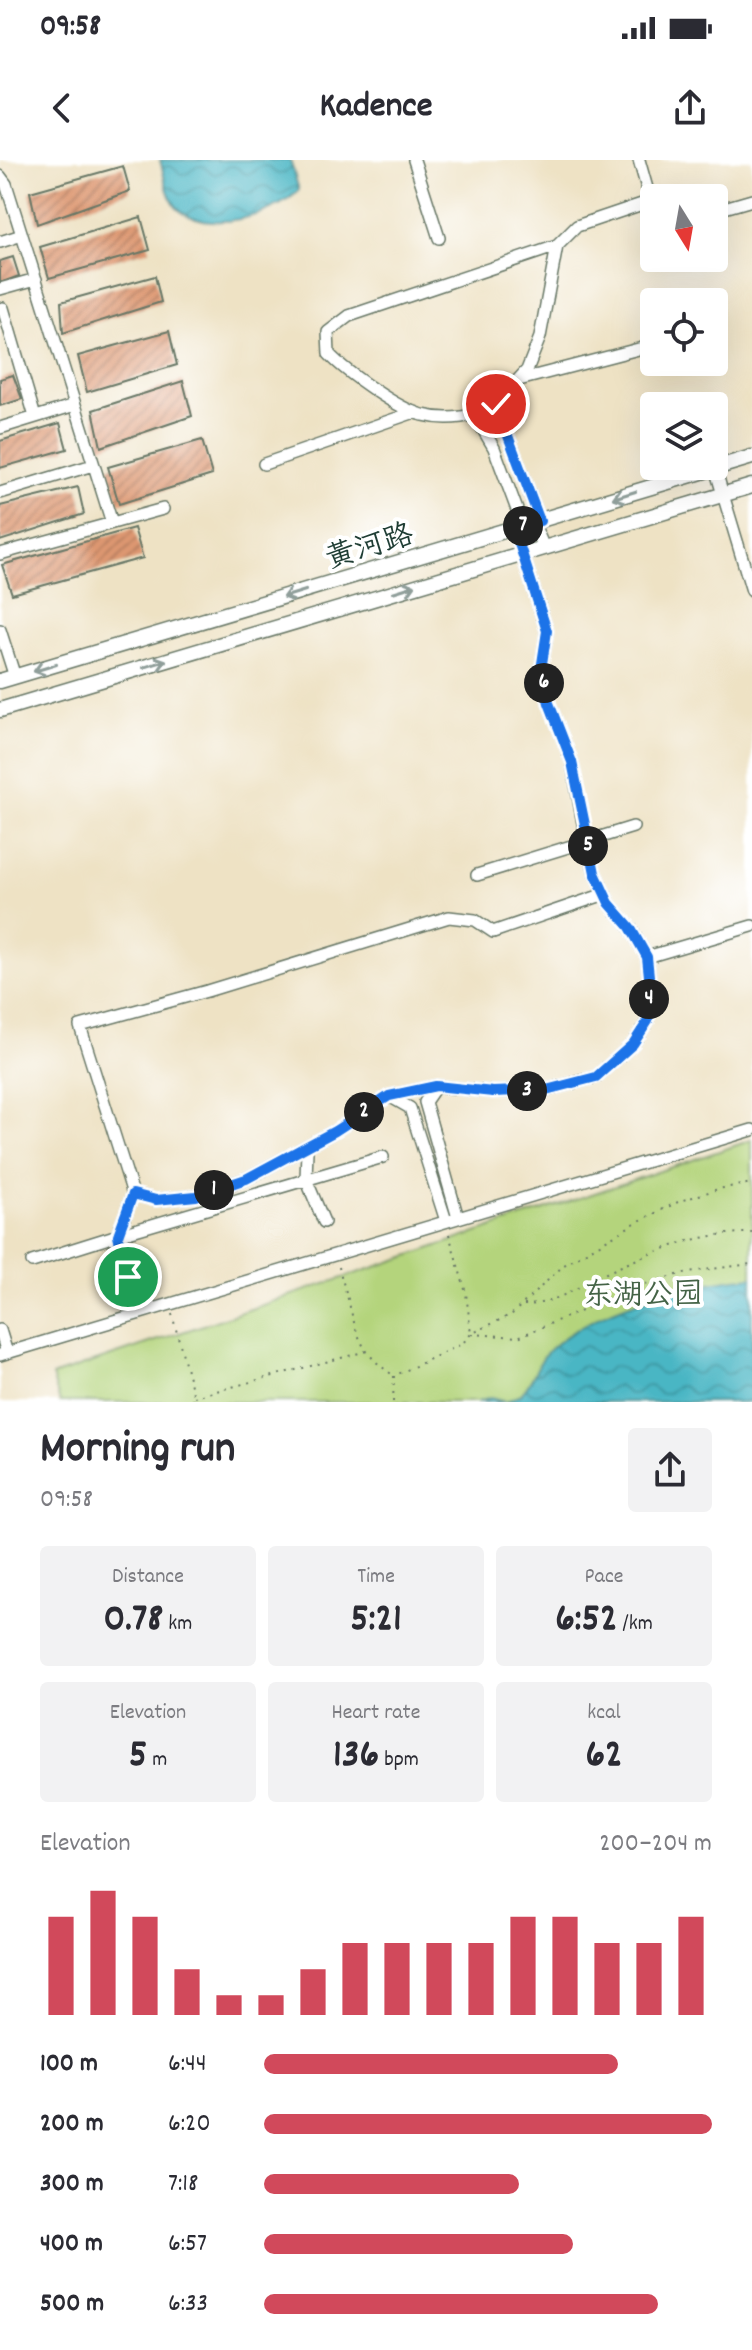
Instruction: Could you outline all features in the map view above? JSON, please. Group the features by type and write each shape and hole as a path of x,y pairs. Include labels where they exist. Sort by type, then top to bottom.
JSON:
{"main road":[{"name":"黄河路","path":"728,464 752,457"},
{"name":"黄河路","path":"7,679 675,480"},
{"name":"黄河路","path":"0,710 752,486"}],"street":[{"path":"414,160 439,238"},
{"path":"639,160 646,184"},
{"path":"0,176 6,184 112,523"},
{"path":"728,207 752,200"},
{"path":"557,246 540,337 527,370 485,412 453,417 423,415 392,400 340,366 329,354 328,332 349,316 557,246 577,226 640,210"},
{"path":"0,242 22,235"},
{"path":"0,289 36,279"},
{"path":"1,304 35,417"},
{"path":"517,381 640,349"},
{"path":"133,1194 156,1200 196,1196 246,1179 335,1131 389,1096 436,1086 493,1092 546,1090 596,1077 633,1044 648,1021 650,986 647,957 630,927 605,894 595,873 572,762 549,703 541,670 547,631 522,554 528,524 496,404"},
{"path":"0,428 75,405"},
{"path":"264,464 415,412"},
{"path":"474,414 494,448 528,524 544,548"},
{"path":"0,493 93,465"},
{"path":"719,480 752,591"},
{"path":"0,554 163,509"},
{"path":"0,630 7,679"},
{"path":"477,875 633,827"},
{"path":"128,1277 118,1235 133,1194 80,1026 207,991 449,917 475,920 493,932 605,894"},
{"path":"647,957 752,926"},
{"path":"436,1086 425,1102 452,1220"},
{"path":"389,1096 410,1108 452,1220"},
{"path":"0,1330 3,1354 752,1130"},
{"path":"307,1151 306,1179 324,1222"},
{"path":"32,1262 383,1157"}],"path":[{"path":"394,1376 462,1344 471,1334 512,1314 564,1265 637,1222 680,1201 718,1189 752,1183"},
{"path":"452,1220 471,1334"},
{"path":"522,1305 546,1304 606,1273 681,1242 729,1232 752,1233"},
{"path":"334,1255 353,1325 374,1363 394,1376"},
{"path":"471,1334 518,1337 648,1283 688,1272 752,1264"},
{"path":"169,1305 193,1402"},
{"path":"194,1397 367,1351"},
{"path":"393,1402 394,1376"}],"green space":[{"name":"东湖公园","path":"752,1140 752,1402 60,1402 52,1376"}],"water":[{"path":"160,160 290,160 299,190 274,208 257,214 240,219 204,220 189,216 174,203"},
{"path":"752,1277 752,1402 506,1402 523,1392 549,1350 592,1321 617,1309 672,1291"},
{"path":"490,1398 506,1402 478,1402"}],"building":[{"path":"123,166 130,191 37,224 30,192"},
{"path":"141,217 150,250 49,278 40,247"},
{"path":"13,257 19,276 0,283 0,261"},
{"path":"155,276 161,302 63,333 61,302"},
{"path":"169,331 177,365 87,392 78,356"},
{"path":"13,375 22,399 0,406 0,379"},
{"path":"183,381 192,416 101,447 93,410"},
{"path":"60,423 67,449 0,468 0,441"},
{"path":"202,440 212,475 119,504 108,467"},
{"path":"78,487 84,514 0,541 0,506"},
{"path":"134,528 143,558 12,594 2,565"}],"route":[{"path":"128,1277 118,1235 133,1194 156,1200 196,1196 246,1179 335,1131 389,1096 436,1086 493,1092 546,1090 596,1077 633,1044 648,1021 650,986 647,957 630,927 609,903 595,873 572,762 549,703 541,670 547,631 514,528 540,521 496,404"}]}
